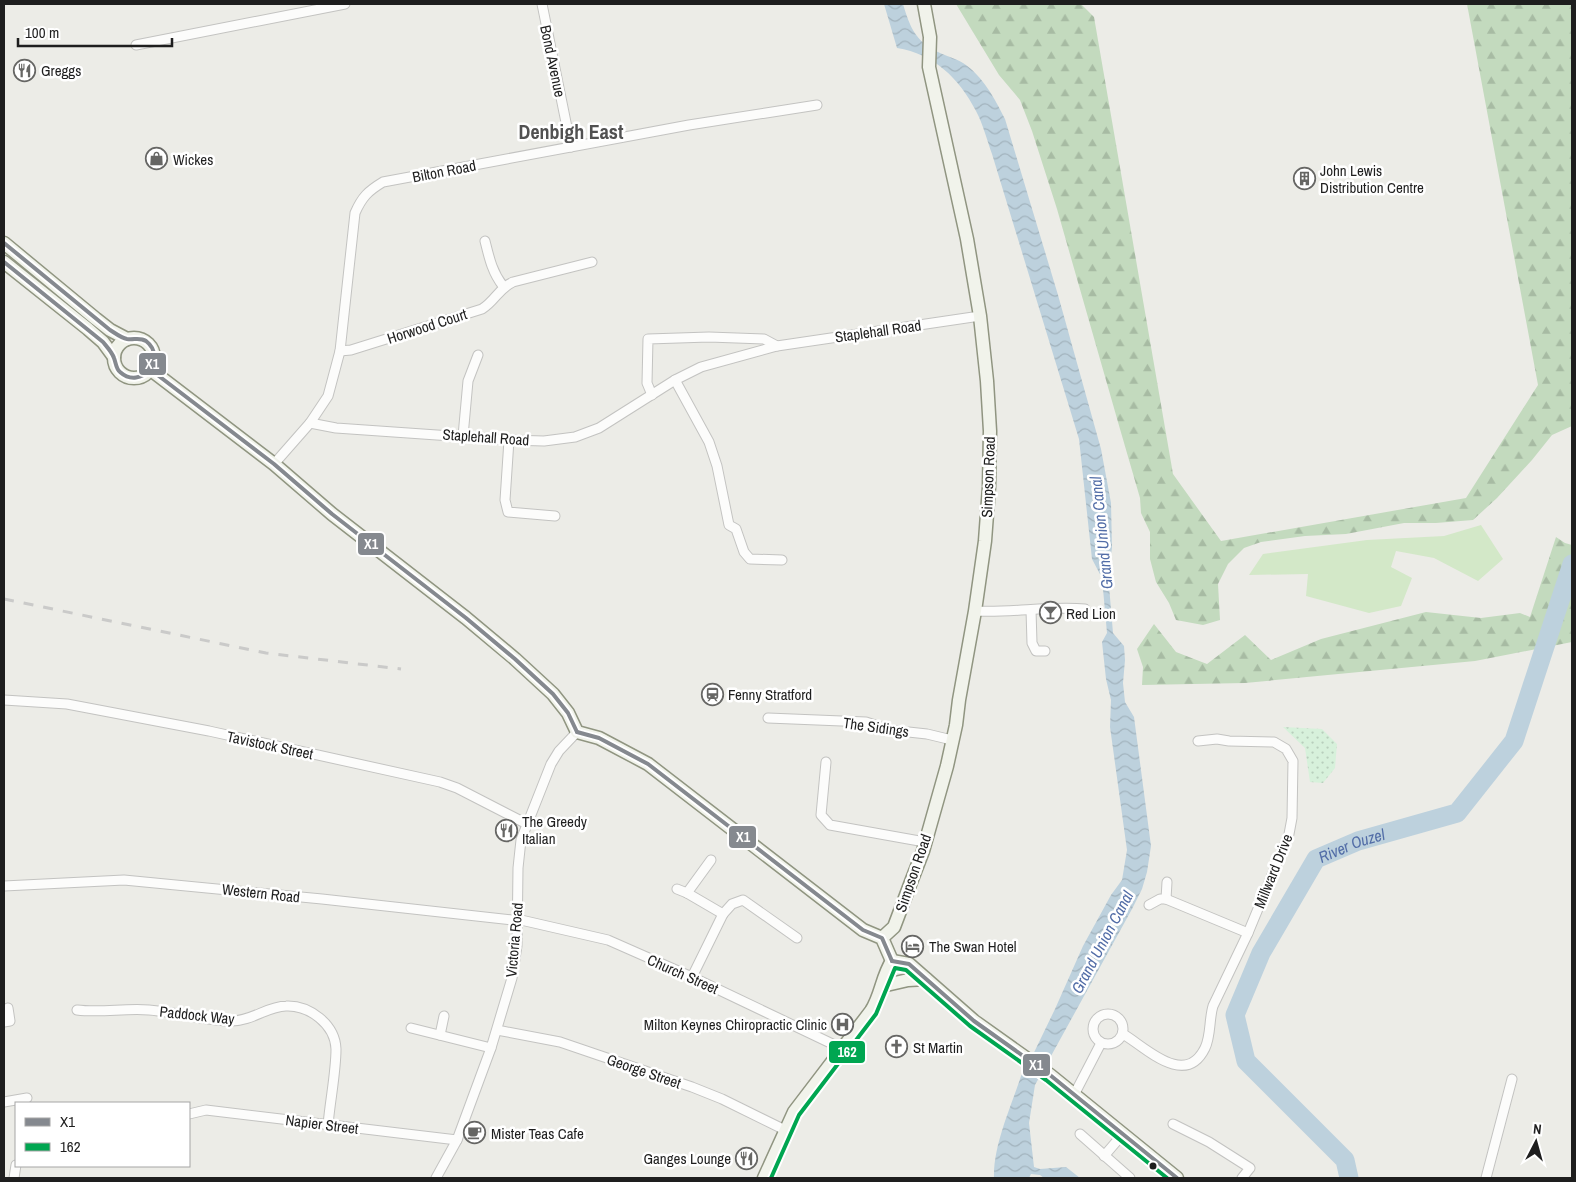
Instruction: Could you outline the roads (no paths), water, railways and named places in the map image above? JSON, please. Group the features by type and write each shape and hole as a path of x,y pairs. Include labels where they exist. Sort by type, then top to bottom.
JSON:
{"street":[{"path":"136,45 345,4"},
{"name":"Bond Avenue","path":"542,4 571,147"},
{"name":"Simpson Road","path":"882,938 894,927 925,842 952,740 975,611 985,541 989,487 990,431 988,389 980,316 967,239 929,67 930,38 924,4"},
{"name":"Bilton Road","path":"274,464 310,422 328,396 340,351 355,213 360,200 370,190 383,182 689,125 817,105"},
{"path":"485,240 491,266 496,278 503,286 592,262"},
{"path":"4,243 110,330 127,339 140,338 150,345 155,358 151,370 141,378 127,377 117,369 114,357 103,342 4,262"},
{"name":"Horwood Court","path":"340,351 351,350 482,309 491,303 503,286"},
{"name":"Staplehall Road","path":"310,422 336,428 509,440 544,441 575,437 599,428 675,380 701,367 776,346 980,316"},
{"name":"Staplehall Road","path":"652,395 647,383 648,339 709,337 764,340 776,346"},
{"path":"114,357 118,346 127,339"},
{"path":"463,436 468,381 478,355"},
{"path":"151,370 274,464 332,514 515,658 553,694 568,713 577,732 599,738 648,764 863,930 882,938 892,961"},
{"path":"675,380 709,442 717,466 729,525 736,530 744,552 750,559 782,560"},
{"path":"509,440 505,500 508,512 555,516"},
{"path":"975,611 1031,610 1062,607 1085,608"},
{"path":"1031,610 1032,643 1036,651 1045,651"},
{"name":"Tavistock Street","path":"4,700 67,704 209,731 440,782 457,788 527,824"},
{"name":"The Sidings","path":"768,718 866,722 890,730 927,734 952,740"},
{"name":"Victoria Road","path":"436,1178 456,1140 491,1048 512,978 517,946 518,868 521,840 551,764 559,751 577,732"},
{"name":"Millward Drive","path":"1101,1042 1095,1036 1094,1028 1097,1019 1109,1014 1118,1018 1123,1025 1122,1034 1156,1058 1168,1063 1182,1065 1192,1062 1200,1055 1205,1047 1213,1006 1248,933 1289,834 1292,818 1293,761 1286,749 1274,742 1217,739 1198,741"},
{"path":"826,762 821,815 830,824 925,842"},
{"path":"687,893 711,860"},
{"name":"Western Road","path":"4,886 124,880 517,920"},
{"path":"1166,899 1167,882"},
{"path":"677,889 723,914"},
{"path":"1149,905 1160,899 1166,899 1248,933"},
{"path":"692,977 723,914 732,904 743,900 797,938"},
{"name":"Church Street","path":"517,920 608,940 692,977 842,1049"},
{"path":"892,961 909,964 974,1021 1050,1075 1177,1178"},
{"path":"764,1178 794,1112 871,1011 882,986 886,970 892,961"},
{"path":"882,986 908,980 926,979"},
{"name":"Paddock Way","path":"77,1010 92,1012 148,1010 232,1020 250,1018 285,1006 300,1007 316,1014 329,1028 336,1047 328,1124"},
{"path":"4,1022 10,1021 8,1008"},
{"path":"440,1035 444,1016"},
{"path":"410,1028 491,1048"},
{"name":"George Street","path":"496,1030 560,1042 683,1084 722,1099 785,1130"},
{"path":"1074,1095 1101,1042 1106,1044 1116,1042 1122,1034"},
{"path":"1486,1178 1512,1079"},
{"path":"4,1102 27,1098"},
{"name":"Napier Street","path":"190,1114 206,1110 456,1140"},
{"path":"1173,1124 1209,1142 1250,1168 1242,1178"},
{"path":"1080,1134 1130,1178"},
{"path":"1104,1156 1122,1135"}],"water":[{"name":"Grand Union Canal","path":"884,4 903,4 914,32 924,43 930,48 960,61 977,74 988,88 1005,119 1058,295 1101,449 1111,503 1112,548 1108,574 1113,633 1124,646 1123,683 1125,702 1134,717 1151,846 1142,889 1035,1085 1029,1123 1034,1167 1040,1169 1066,1167 1080,1178 1044,1178 1040,1175 1031,1174 1029,1178 994,1178 994,1165 999,1139 1021,1076 1055,1009 1083,946 1111,895 1122,880 1127,850 1110,727 1111,700 1106,679 1102,642 1107,633 1102,578 1092,559 1079,439 983,127 962,88 944,69 923,56 897,48"}],"waterway":[{"name":"River Ouzel","path":"1349,1178 1345,1160 1246,1061 1235,1015 1261,953 1316,859 1358,841 1457,813 1514,741 1572,564"}],"railway":[{"path":"4,599 266,653 401,669"}],"place":[{"name":"Greggs","path":"25,70"},
{"name":"Wickes","path":"157,159"},
{"name":"John Lewis Distribution Centre","path":"1304,179"},
{"name":"Red Lion","path":"1050,613"},
{"name":"Fenny Stratford","path":"712,694"},
{"name":"The Greedy Italian","path":"506,830"},
{"name":"The Swan Hotel","path":"913,946"},
{"name":"Milton Keynes Chiropractic Clinic","path":"843,1024"},
{"name":"St Martin","path":"897,1047"},
{"name":"Mister Teas Cafe","path":"475,1133"},
{"name":"Ganges Lounge","path":"747,1158"}],"district":[{"name":"Denbigh East","path":"571,131"}]}
